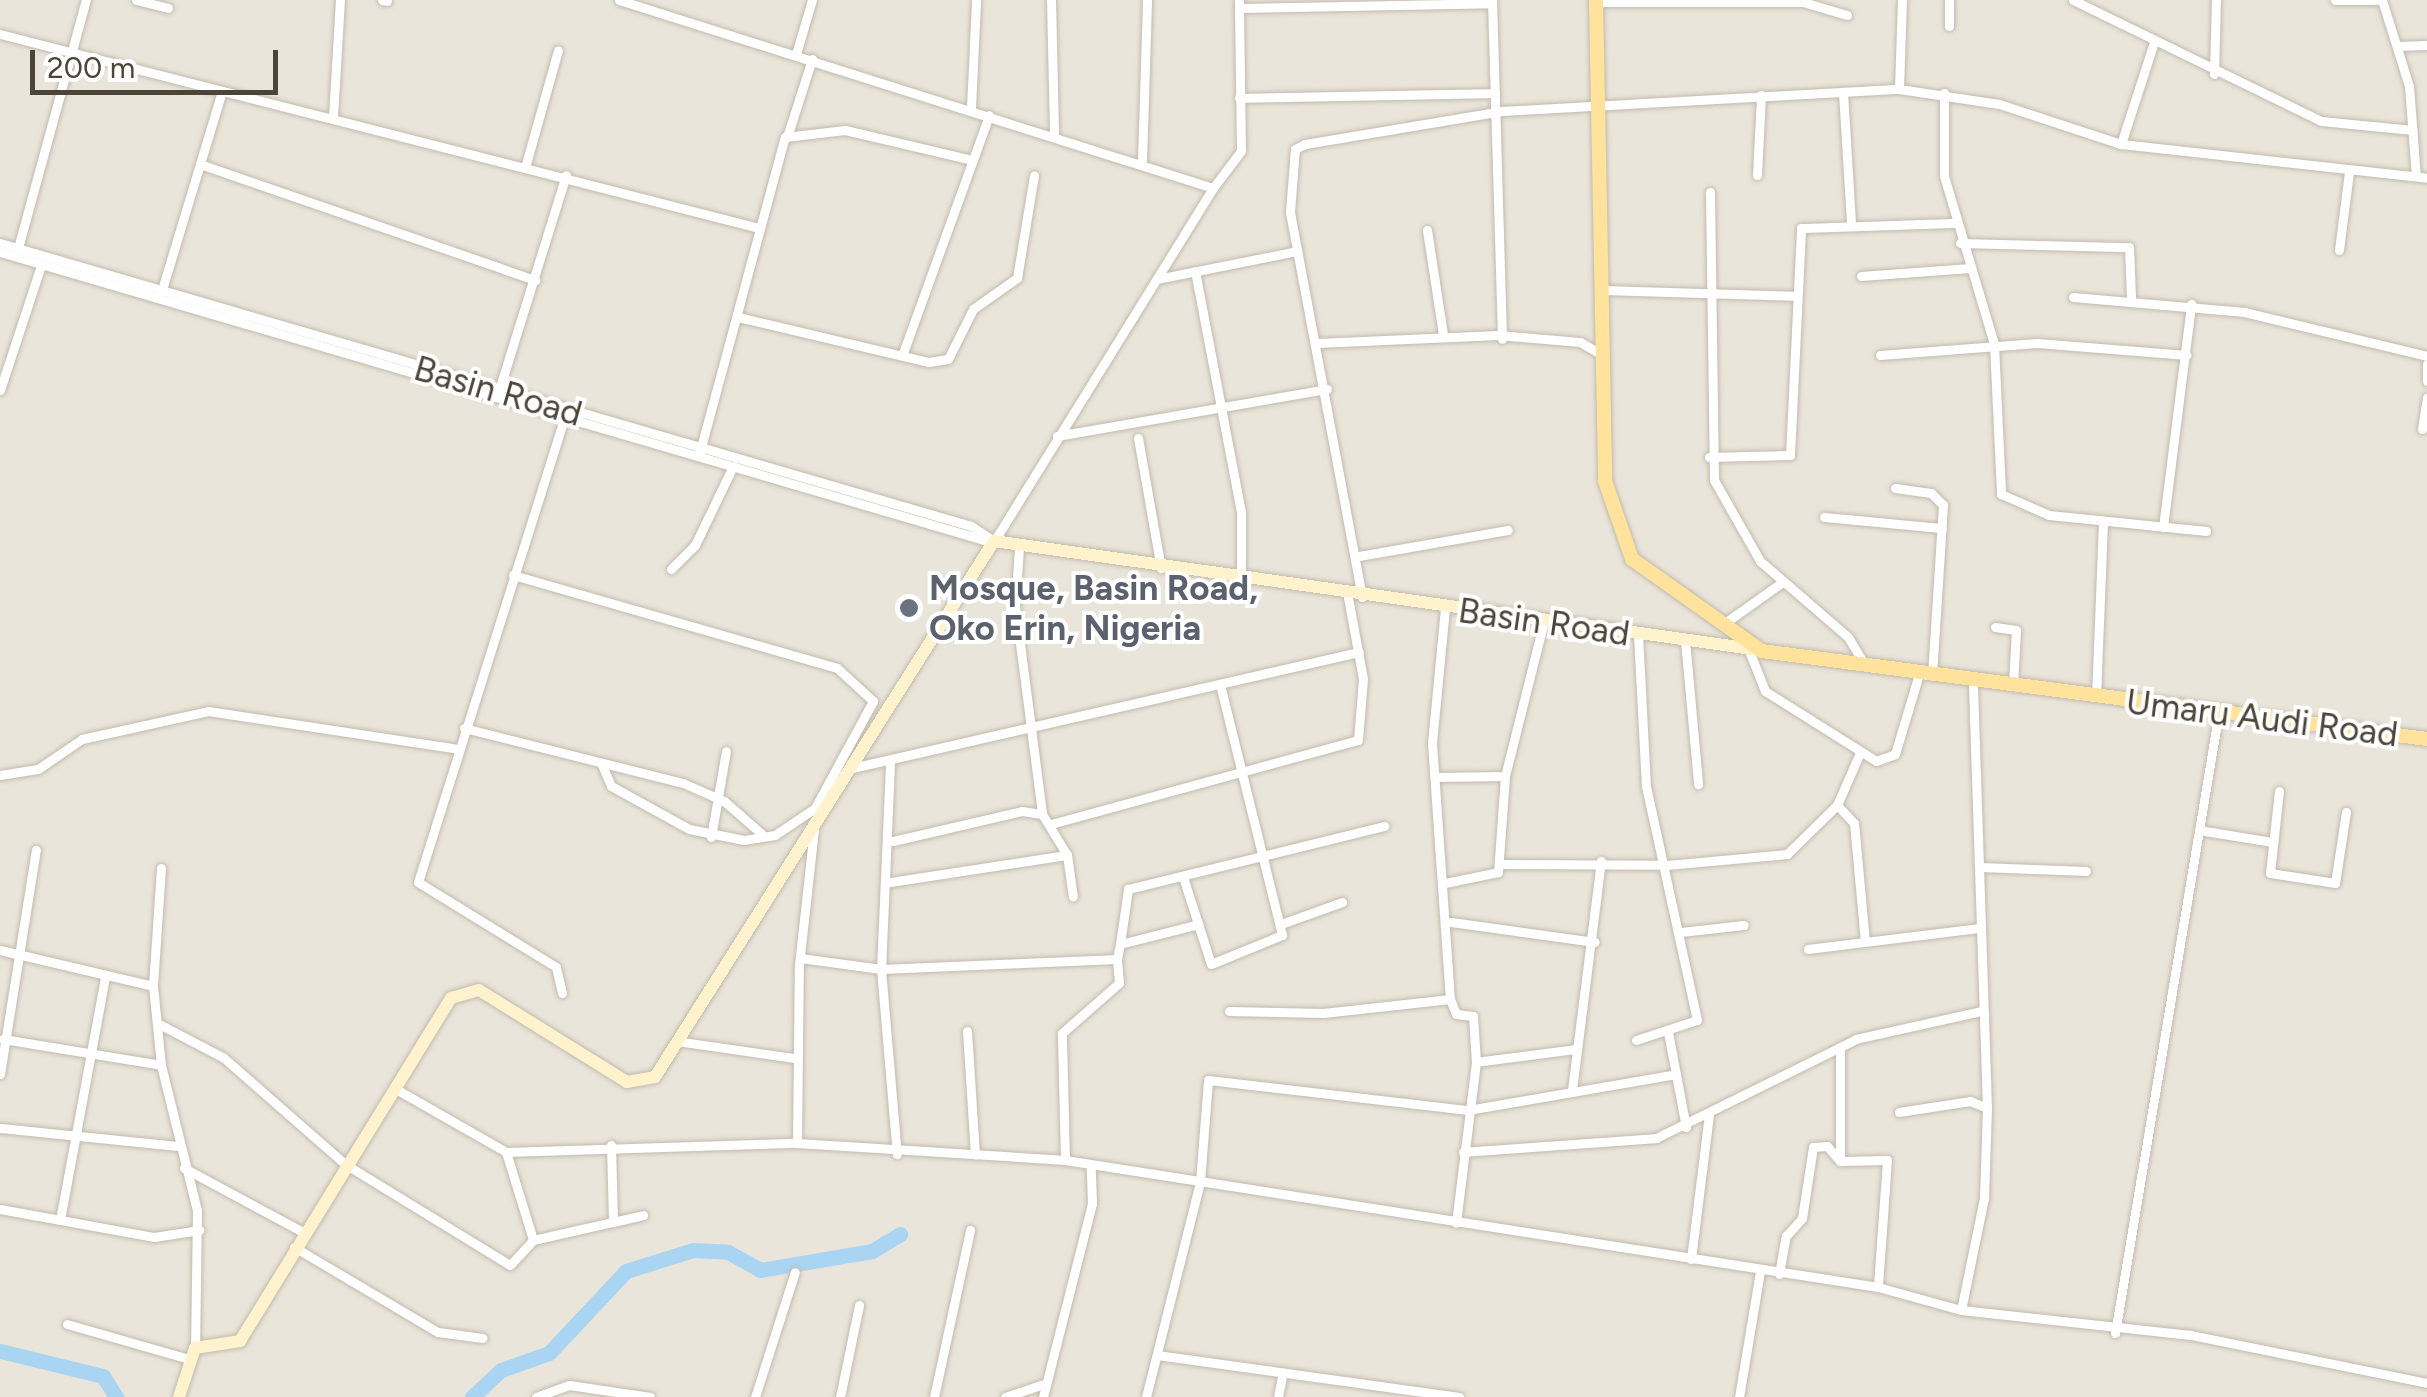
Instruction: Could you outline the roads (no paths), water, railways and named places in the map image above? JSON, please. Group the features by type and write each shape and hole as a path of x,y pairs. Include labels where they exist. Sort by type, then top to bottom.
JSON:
{"main road":[{"path":"1596,1 1601,354 1615,528 1632,559 1755,649"},
{"name":"Basin Road","path":"1755,649 1867,670 2096,698"},
{"name":"Umaru Audi Road","path":"2096,698 2427,739"}],"street":[{"path":"18,248 86,0"},
{"path":"136,0 168,8"},
{"path":"333,118 340,0"},
{"path":"621,0 1142,161 1213,188"},
{"path":"796,54 812,0"},
{"path":"970,108 976,0"},
{"path":"1051,0 1054,134"},
{"path":"1142,161 1147,0"},
{"path":"1899,89 1902,0"},
{"path":"1949,0 1949,26"},
{"path":"2074,0 2153,45 2332,124 2413,130"},
{"path":"2214,74 2216,0"},
{"path":"1051,824 1240,768 1358,740 1355,598 1359,556 1297,251 1288,184 1295,149 1489,116 1761,95 1899,89 1944,93 2121,144 2422,177 2397,46 2379,0 2335,0"},
{"path":"67,1324 192,1353 240,1340 391,1087 451,998 472,991 634,1084 655,1077 814,830 1056,436 1213,188 1241,151 1240,4 1492,1 1495,93 1489,116 1502,339"},
{"path":"1596,1 1804,1 1847,15"},
{"path":"0,34 526,164 759,228"},
{"path":"2397,46 2427,44"},
{"path":"2121,144 2153,45"},
{"path":"526,164 558,50"},
{"path":"700,451 759,228 812,59"},
{"path":"161,292 222,91"},
{"path":"1843,92 1850,223"},
{"path":"1240,98 1495,93"},
{"path":"1944,93 1942,150 1954,223 1994,344 2002,494 2019,507 2103,523 2206,531"},
{"path":"1757,175 1761,95"},
{"path":"903,354 968,159 988,115"},
{"path":"788,138 844,130 968,159"},
{"path":"200,164 535,280"},
{"path":"2339,250 2349,172"},
{"path":"500,390 566,175"},
{"path":"738,317 903,354 948,359 973,309 1017,278 1034,175"},
{"path":"1710,192 1705,292 1709,457 1738,531 1782,583 1848,636 1867,670"},
{"path":"1709,457 1790,456 1800,228 1850,223 1954,223"},
{"path":"1427,230 1442,335"},
{"name":"Basin Road","path":"0,243 288,334 500,390 565,415 700,451 964,541 994,541 1162,571 1755,649"},
{"path":"1960,243 2129,248 2131,298"},
{"path":"1156,279 1297,251"},
{"name":"Basin Road","path":"0,252 734,464 971,526 994,541"},
{"path":"0,390 41,265"},
{"path":"1861,276 1970,268"},
{"path":"1195,271 1242,513 1240,582"},
{"path":"1599,290 1796,296"},
{"path":"2073,296 2192,304 2427,356"},
{"path":"2163,527 2192,304"},
{"path":"1317,343 1442,335 1580,342 1601,354"},
{"path":"1880,355 1994,344 2188,354"},
{"path":"2427,364 2427,381"},
{"path":"1056,436 1327,389"},
{"path":"2422,429 2427,397"},
{"path":"562,993 556,968 420,889 464,728 565,415"},
{"path":"1138,438 1162,571"},
{"path":"671,569 695,546 734,464"},
{"path":"1755,649 1765,691 1860,755 1895,754 1925,675 1941,528 1937,496 1894,488"},
{"path":"1824,517 1941,528"},
{"path":"2096,698 2103,523"},
{"path":"964,541 971,526"},
{"path":"1359,556 1508,530"},
{"path":"1020,548 1015,605 1036,732 1042,814"},
{"path":"513,575 838,668 866,686 866,720 815,808 764,836 711,836 611,786 601,763"},
{"path":"1721,626 1782,583"},
{"path":"1445,608 1434,673 1435,777 1450,922 1450,999 1456,1014 1473,1016 1476,1062 1456,1222"},
{"path":"1445,883 1485,880 1500,864 1505,776 1544,622"},
{"path":"1996,627 2016,630 2013,686"},
{"path":"1636,1040 1697,1020 1682,932 1646,787 1638,635"},
{"path":"1685,640 1698,784"},
{"path":"852,768 890,764 1036,732 1359,652"},
{"path":"1961,1310 1984,1198 1987,1108 1972,680"},
{"path":"1184,880 1211,964 1278,943 1281,924 1221,688"},
{"path":"0,775 38,769 82,739 208,710 458,749"},
{"path":"2116,1332 2220,711"},
{"path":"464,728 601,763 724,801 764,836"},
{"path":"711,836 724,801 726,750"},
{"path":"1500,864 1601,861 1666,866 1796,851 1838,805 1860,755"},
{"path":"890,764 893,841 881,969 897,1154"},
{"path":"1435,777 1505,776"},
{"path":"1022,810 1040,791"},
{"path":"2279,792 2270,873 2335,883 2346,812"},
{"path":"1838,805 1854,823 1864,941"},
{"path":"893,841 1022,810 1042,814 1067,855 1073,897"},
{"path":"1064,1160 1062,1032 1119,983 1117,960 1128,890 1184,880 1384,826"},
{"path":"797,1143 794,1058 814,830"},
{"path":"2199,830 2272,842"},
{"path":"0,1074 36,850"},
{"path":"890,882 1067,855"},
{"path":"1572,1090 1595,942 1601,861"},
{"path":"1980,866 2086,871"},
{"path":"160,868 153,986 161,1065 198,1230 192,1353 179,1397"},
{"path":"1281,924 1342,902"},
{"path":"1450,922 1595,942"},
{"path":"1120,944 1198,924"},
{"path":"1682,932 1744,925"},
{"path":"1808,949 1980,928"},
{"path":"0,950 20,950 105,977 153,986"},
{"path":"800,958 881,969 1117,960"},
{"path":"60,1220 105,977"},
{"path":"1228,1012 1322,1014 1450,999"},
{"path":"1463,1152 1656,1138 1709,1116 1840,1046 1981,1012"},
{"path":"159,1024 224,1058 344,1164 510,1265 533,1240 642,1215"},
{"path":"968,1031 975,1155"},
{"path":"1668,1032 1686,1127"},
{"path":"3,1040 89,1058 161,1065"},
{"path":"676,1041 794,1058"},
{"path":"1840,1046 1840,1161"},
{"path":"1476,1062 1576,1049"},
{"path":"1146,1397 1200,1182 1208,1080 1468,1110 1676,1074"},
{"path":"391,1087 510,1154 611,1145 652,1154 797,1143 897,1154 1064,1160 1878,1287 1961,1310 2116,1332 2191,1335 2427,1383"},
{"path":"1899,1112 1970,1101 1987,1108"},
{"path":"1691,1259 1709,1116"},
{"path":"0,1128 178,1146"},
{"path":"611,1145 613,1222"},
{"path":"1779,1274 1786,1236 1802,1218 1812,1147 1827,1146 1840,1161"},
{"path":"510,1154 533,1240"},
{"path":"1840,1161 1887,1160 1878,1287"},
{"path":"1043,1397 1092,1204 1091,1166"},
{"path":"184,1168 303,1232"},
{"path":"0,1209 154,1236 198,1230"},
{"path":"934,1397 970,1230"},
{"path":"294,1247 438,1332 484,1338"},
{"path":"1739,1397 1760,1271"},
{"path":"754,1397 795,1272"},
{"path":"840,1397 859,1305"},
{"path":"1157,1355 1283,1372 1392,1393 1459,1397"},
{"path":"1278,1397 1283,1372"},
{"path":"1005,1397 1044,1384"},
{"path":"536,1397 570,1385 650,1397"}],"waterway":[{"path":"472,1397 501,1370 549,1353 626,1271 693,1250 728,1252 760,1270 872,1251 900,1234"},
{"path":"0,1351 103,1376 116,1397"}],"place":[{"name":"Mosque, Basin Road, Oko Erin, Nigeria","path":"909,608"}]}
